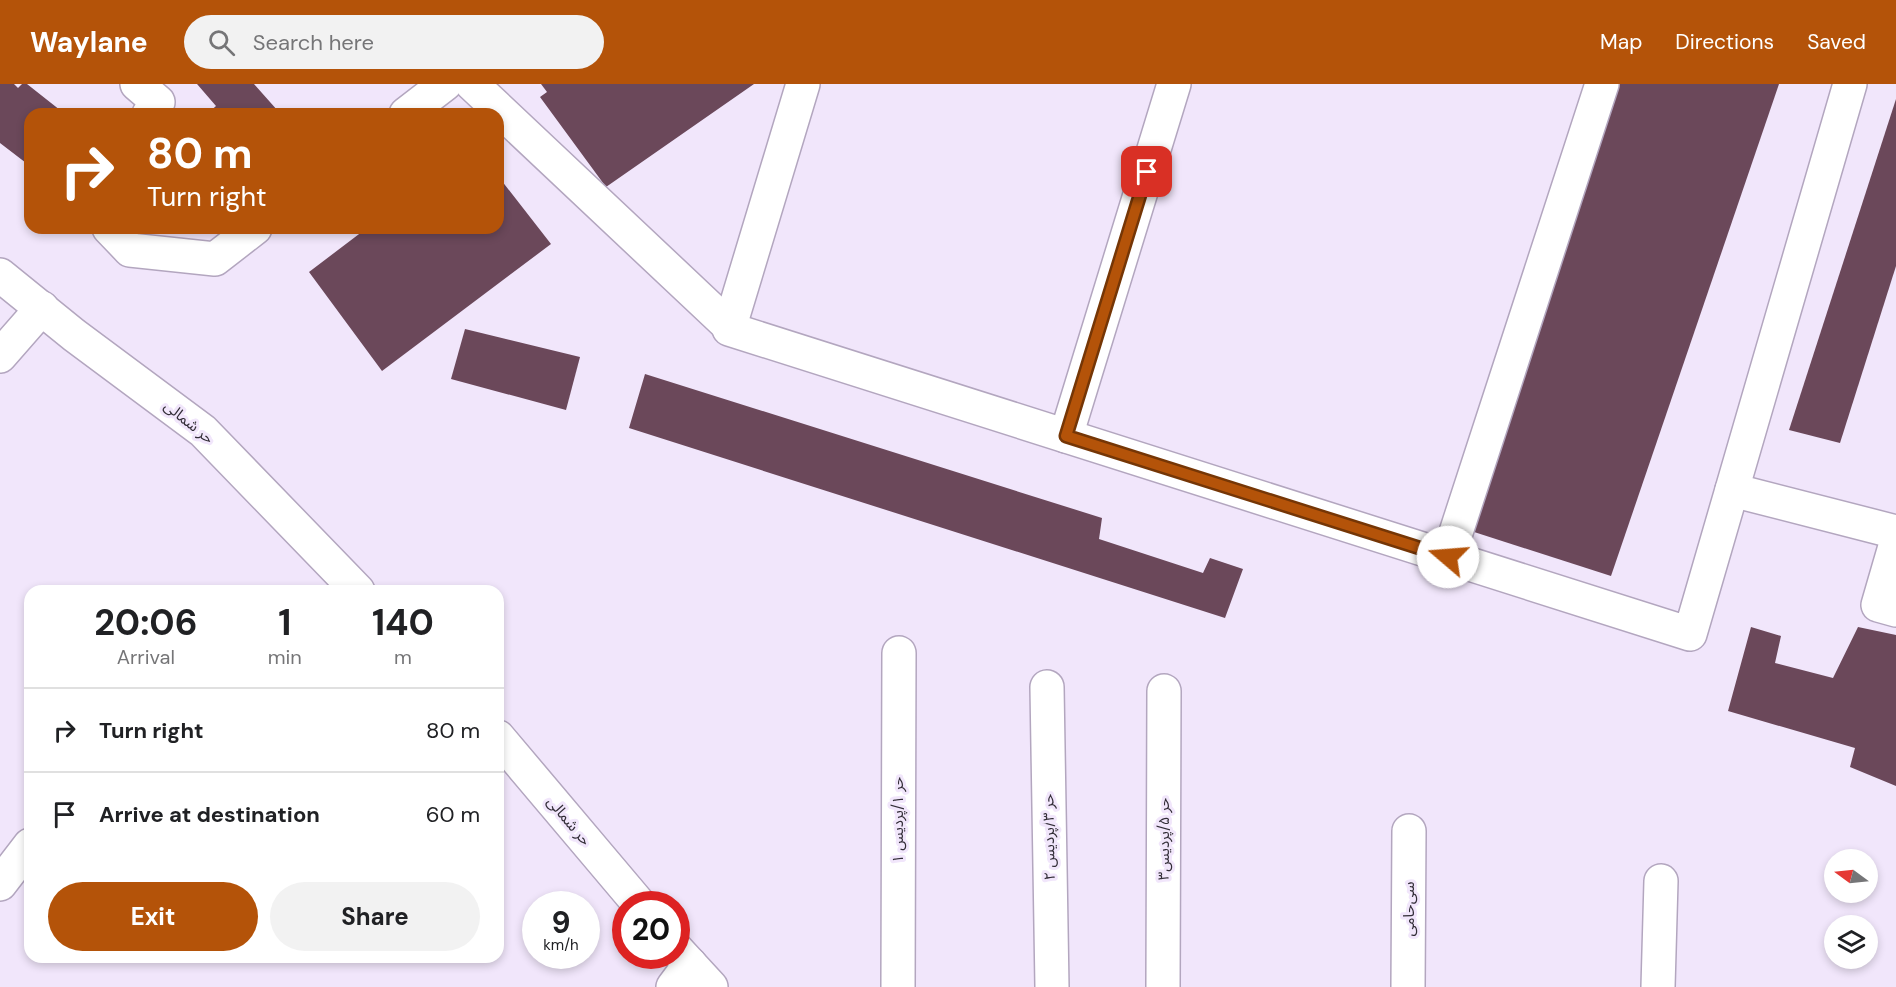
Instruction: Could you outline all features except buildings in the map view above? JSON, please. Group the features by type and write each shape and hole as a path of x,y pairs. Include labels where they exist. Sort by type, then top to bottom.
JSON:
{"street":[{"path":"137,84 158,102 154,108"},
{"path":"414,108 445,84"},
{"path":"472,84 497,108"},
{"path":"730,327 803,84"},
{"path":"1066,436 1174,84"},
{"path":"1448,557 1602,84"},
{"path":"504,114 730,327 729,329 1690,634 1850,84"},
{"path":"115,234 130,250 215,259 247,234"},
{"name":"حر شمالی","path":"0,275 203,431 352,585"},
{"path":"0,356 42,308"},
{"path":"1732,490 1896,532"},
{"path":"1896,543 1878,604 1896,610"},
{"name":"حر ۱/پردیس ۱","path":"898,987 899,652"},
{"name":"حر ۳/پردیس ۲","path":"1047,687 1052,987"},
{"name":"حر ۵/پردیس۳","path":"1163,987 1164,691"},
{"name":"حر شمالی","path":"504,744 628,891"},
{"name":"سی‌حامی","path":"1408,987 1409,831"},
{"path":"0,884 24,853"},
{"path":"1658,987 1661,881"}],"route":[{"path":"1147,172 1066,436 1448,557"}]}
